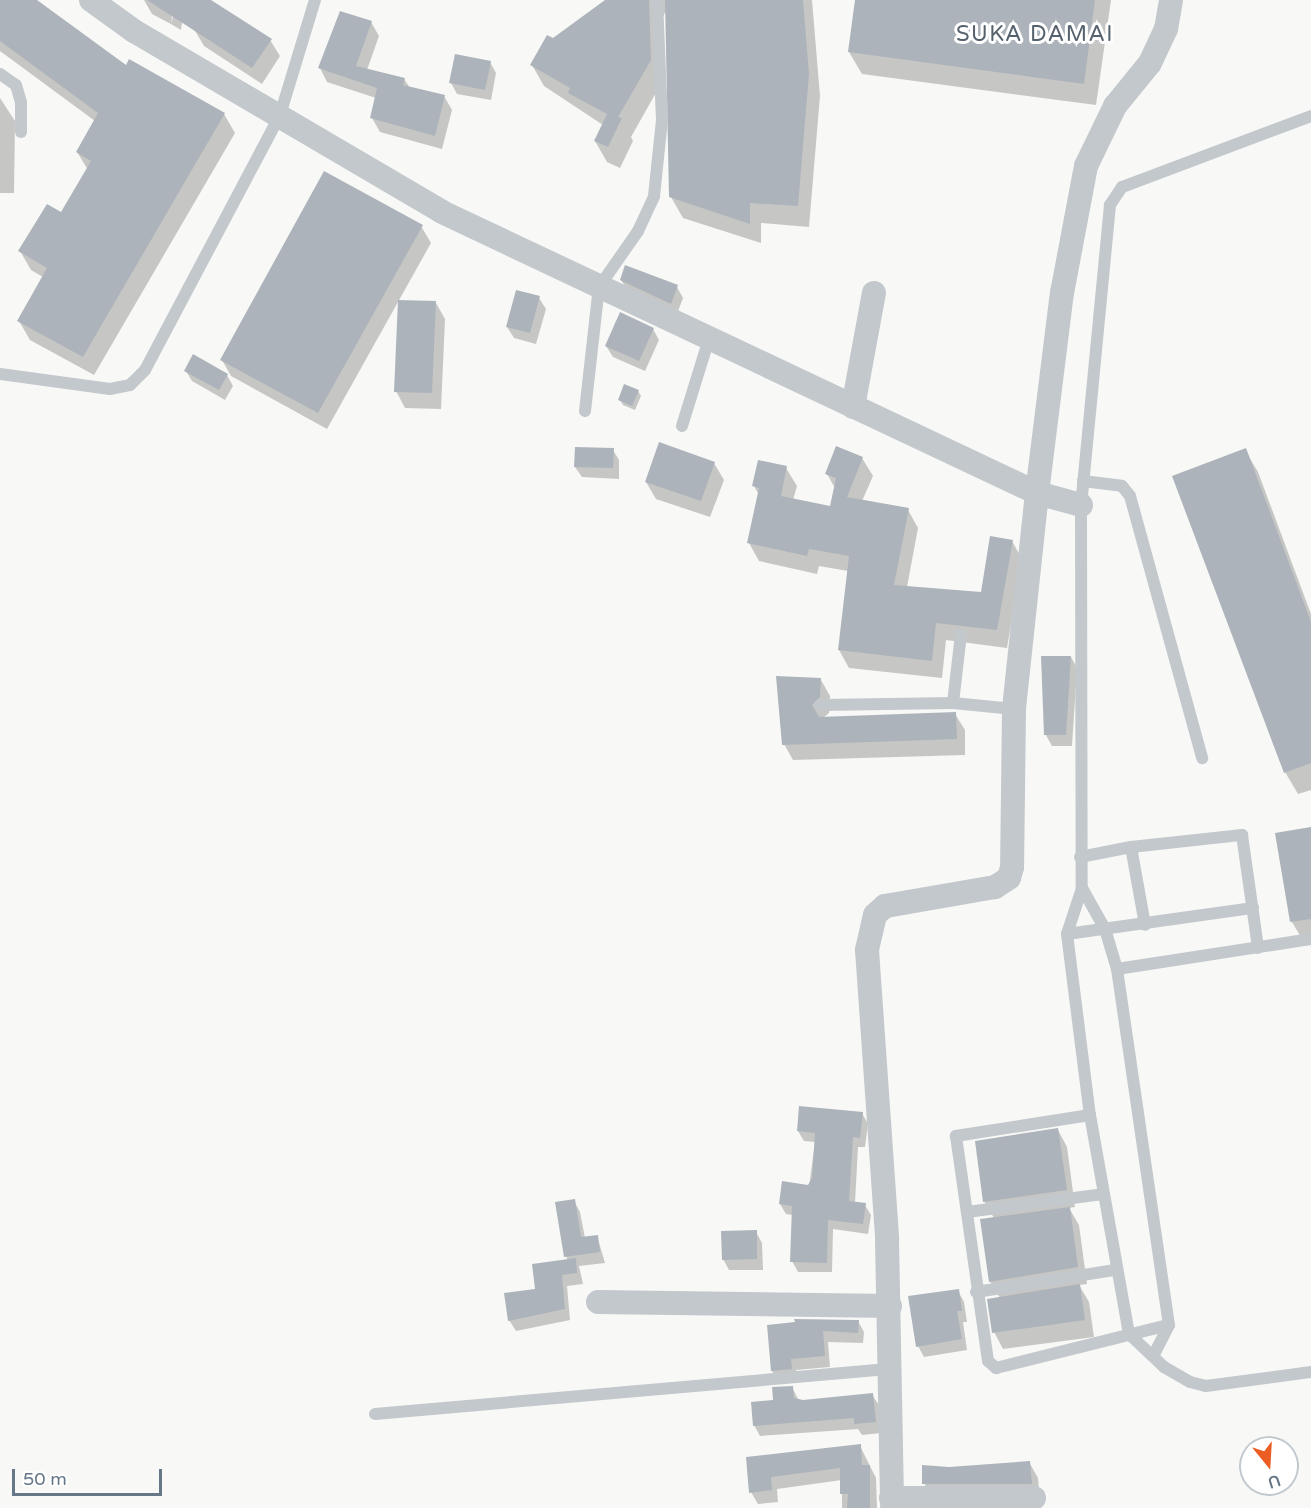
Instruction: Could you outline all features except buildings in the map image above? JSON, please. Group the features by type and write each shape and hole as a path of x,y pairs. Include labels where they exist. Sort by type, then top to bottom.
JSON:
{"street":[{"path":"91,0 134,31 442,212 1037,493 1081,505"},
{"path":"1034,1498 891,1503 888,1369 890,1306 867,950 873,921 879,910 892,904 995,887 1009,878 1012,867 1014,709 1037,493 1062,293 1086,166 1115,106 1150,63 1166,29 1171,0"},
{"path":"853,407 874,294"},
{"path":"598,1302 890,1306"}],"lane":[{"path":"0,374 110,389 130,385 145,370 280,115 315,0"},
{"path":"585,411 599,287 638,231 654,196 662,120 657,0"},
{"path":"0,74 16,85 21,102 21,132"},
{"path":"1311,116 1122,187 1114,197 1108,215 1081,505 1080,857 1082,888 1067,934 1090,1115 1115,1270 1129,1334 1154,1355 1164,1367 1190,1382 1206,1386 1311,1372"},
{"path":"681,426 709,339"},
{"path":"1083,481 1122,486 1130,496 1202,758"},
{"path":"953,703 962,634"},
{"path":"820,705 953,703 1014,709"},
{"path":"1080,857 1131,847 1242,835 1258,948"},
{"path":"1131,847 1145,925"},
{"path":"1082,888 1105,929 1117,969 1169,1325 1154,1355"},
{"path":"1067,934 1253,909"},
{"path":"1117,969 1311,939"},
{"path":"1090,1115 959,1133 956,1142 976,1292 988,1361 996,1368 1169,1325"},
{"path":"967,1212 1103,1194"},
{"path":"976,1292 1115,1270"},
{"path":"375,1414 888,1369"}],"district":[{"name":"SUKA DAMAI","path":"1035,35"}]}
